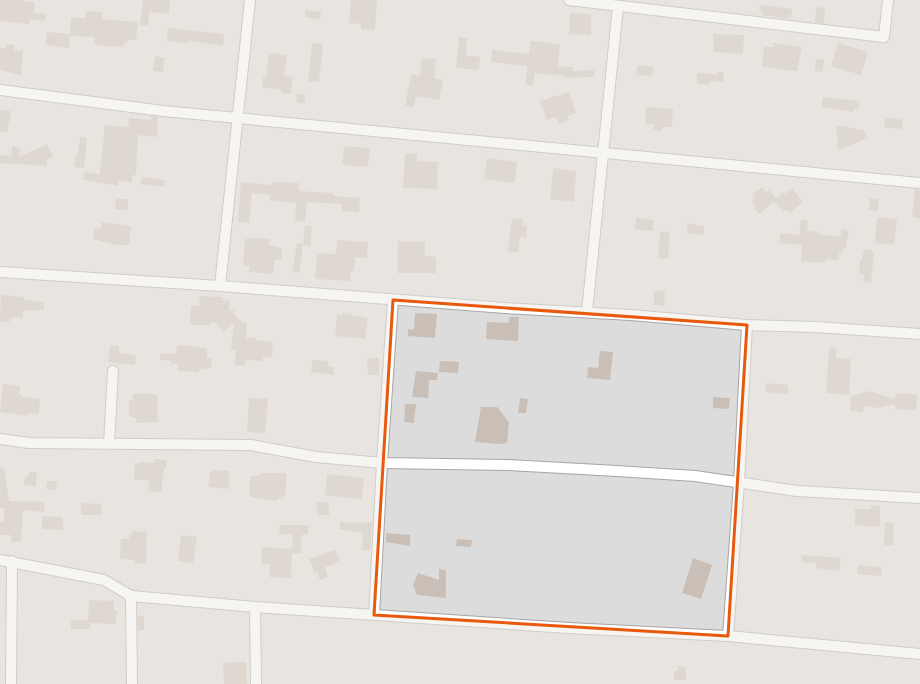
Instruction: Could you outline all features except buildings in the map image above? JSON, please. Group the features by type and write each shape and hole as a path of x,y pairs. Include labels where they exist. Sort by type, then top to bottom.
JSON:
{"street":[{"path":"220,286 250,0"},
{"path":"569,0 884,37 888,0"},
{"path":"588,312 618,6"},
{"path":"0,90 163,111 920,183"},
{"path":"0,272 220,286 393,300 588,312 747,325 816,327 920,334"},
{"path":"374,615 393,300"},
{"path":"728,636 739,483 747,325"},
{"path":"109,443 113,371"},
{"path":"0,439 29,443 251,445 316,457 382,463 516,465 695,476 797,491 920,498"},
{"path":"0,560 104,580 131,596 255,607 374,615 569,628 728,636 920,654"},
{"path":"11,684 12,562"},
{"path":"131,596 132,684"},
{"path":"255,607 256,684"}],"highlighted area":[{"path":"393,300 747,325 728,636 374,615"}],"shaded area":[{"path":"0,0 920,0 920,684 0,684"}]}
